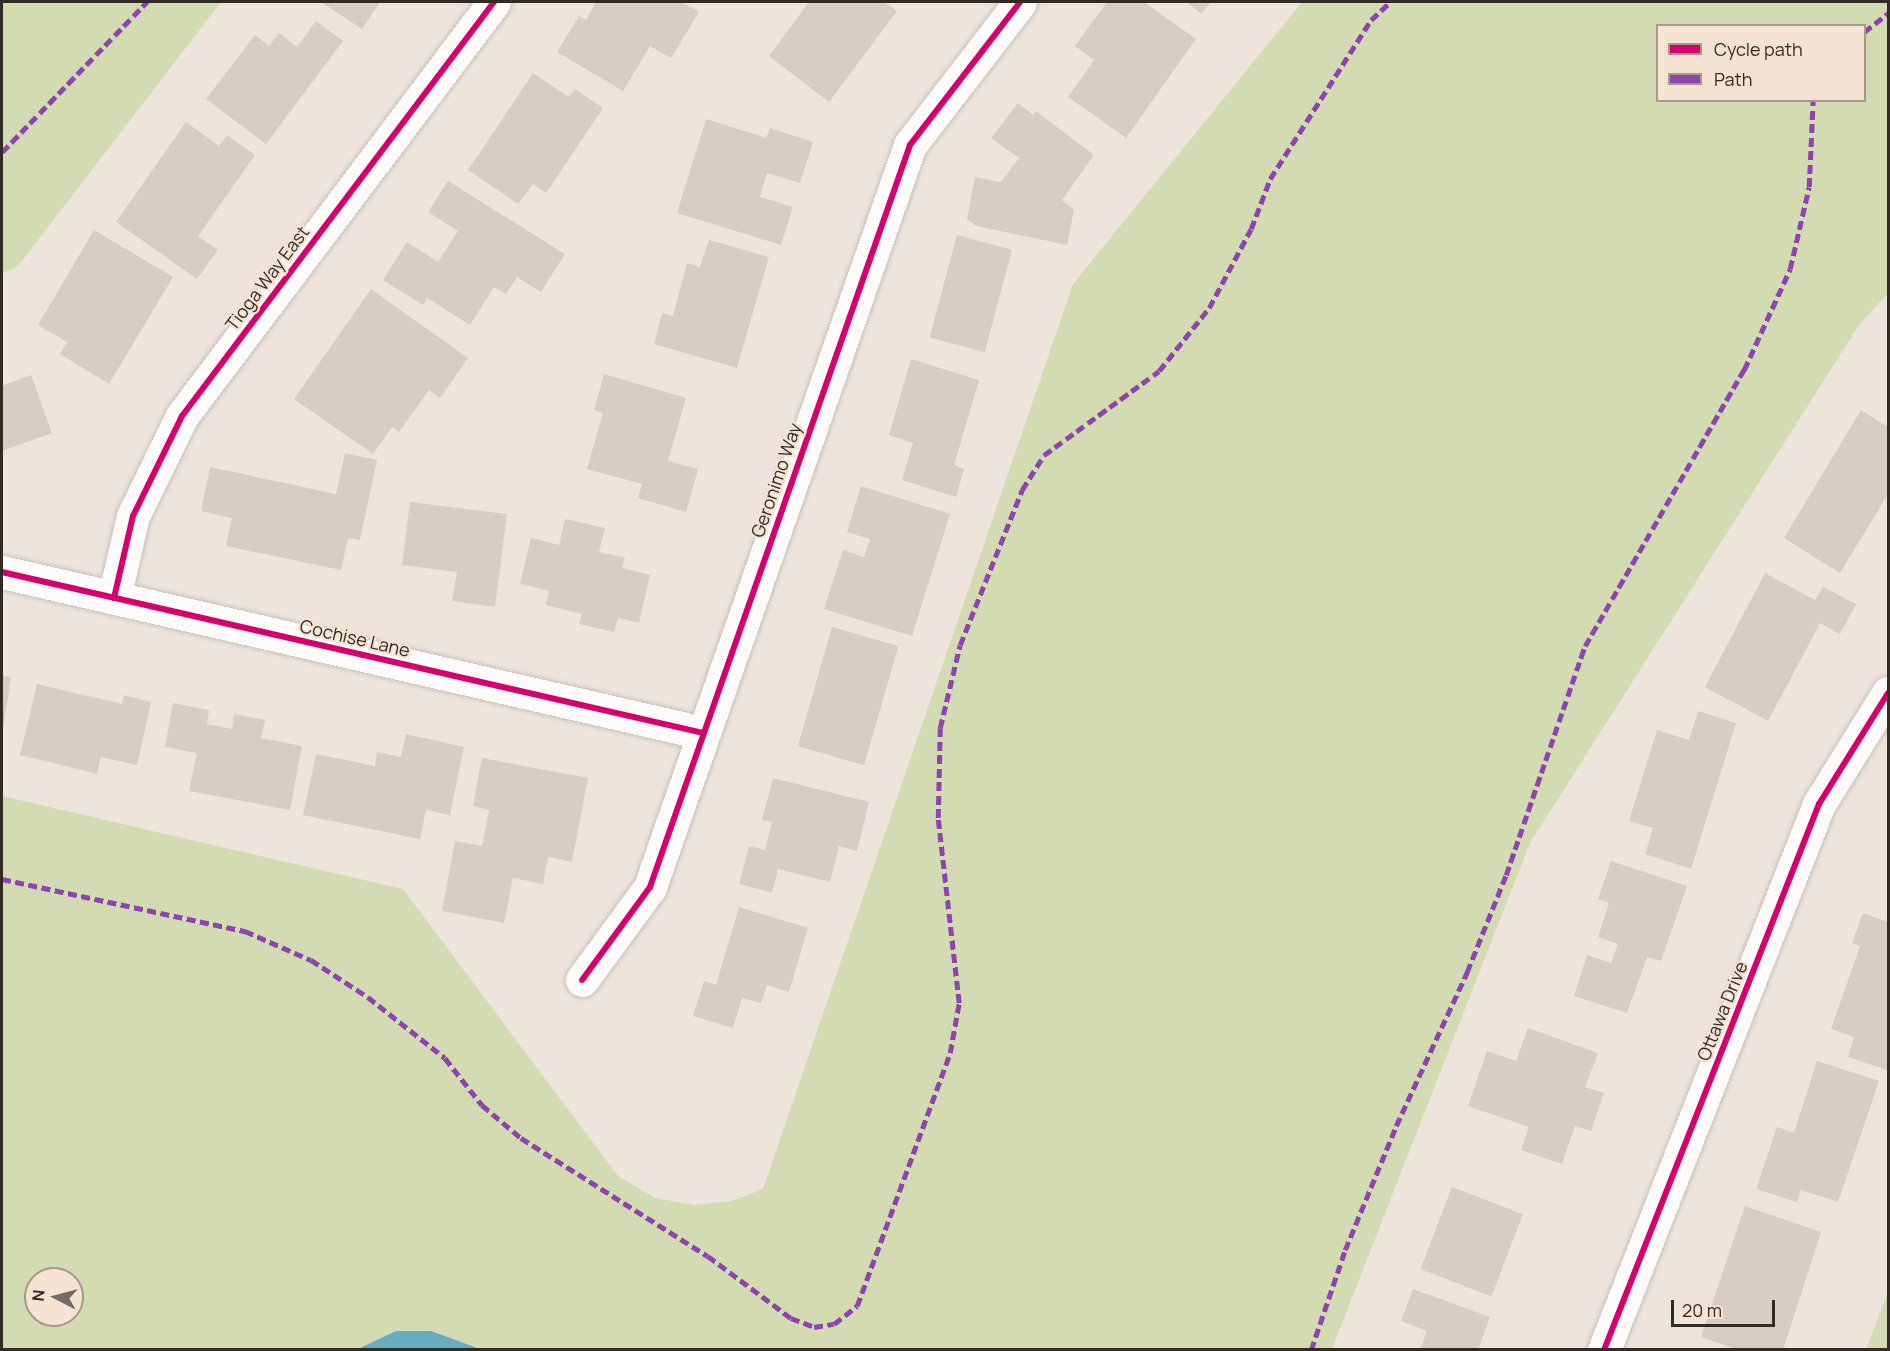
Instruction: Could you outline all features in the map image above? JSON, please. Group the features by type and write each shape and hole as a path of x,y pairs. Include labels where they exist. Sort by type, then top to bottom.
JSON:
{"street":[{"name":"Tioga Way East","path":"114,598 133,516 182,416 494,2"},
{"name":"Geronimo Way","path":"582,980 650,887 910,145 1020,2"},
{"name":"Cochise Lane","path":"2,572 703,733"},
{"name":"Ottawa Drive","path":"1604,1350 1820,804 1888,693"}],"green space":[{"path":"2,2 221,2 18,266 2,273"},
{"path":"1302,2 1888,2 1888,293 1859,325 1530,843 1332,1349 2,1350 2,796 403,889 618,1176 655,1198 694,1205 732,1201 763,1189 1073,284"},
{"path":"1888,1292 1888,1349 1866,1349"}],"water":[{"path":"396,1331 431,1331 480,1349 358,1349"}],"building":[{"path":"321,2 380,2 362,29"},
{"path":"596,2 681,2 699,12 671,58 650,46 623,91 557,52 579,16 586,20"},
{"path":"809,2 884,2 897,11 829,102 769,56"},
{"path":"1107,2 1144,2 1196,39 1126,138 1068,97 1094,60 1075,46"},
{"path":"1187,2 1211,2 1201,14"},
{"path":"316,21 343,41 266,144 206,99 255,35 269,46 279,33 297,47"},
{"path":"533,73 569,97 575,89 603,108 546,193 533,184 518,204 468,170"},
{"path":"1018,103 1033,115 1036,111 1094,155 1062,200 1074,210 1067,245 976,226 967,219 975,177 1001,182 1019,158 991,138"},
{"path":"706,119 766,138 770,128 813,142 800,183 767,173 760,197 793,207 781,245 677,213"},
{"path":"186,122 219,146 227,135 255,155 198,236 218,250 197,279 116,222"},
{"path":"448,181 565,254 541,292 517,277 506,294 494,287 470,325 427,298 423,305 383,280 407,242 438,262 458,231 428,212"},
{"path":"94,230 173,277 109,384 60,354 67,342 38,325"},
{"path":"957,235 1012,250 985,352 930,337"},
{"path":"709,240 769,257 737,368 654,344 662,313 673,316 687,263 700,267"},
{"path":"371,289 468,358 440,398 429,390 399,432 392,427 373,454 294,399"},
{"path":"911,359 979,380 954,465 964,469 956,497 902,480 913,443 889,435"},
{"path":"604,374 686,398 668,461 698,469 686,512 638,498 642,484 587,469 603,413 594,410"},
{"path":"31,375 52,433 2,451 2,386"},
{"path":"1861,410 1888,427 1888,494 1840,573 1784,538"},
{"path":"345,453 377,460 360,540 348,538 341,570 226,546 232,518 201,511 210,467 336,494"},
{"path":"861,486 950,514 912,636 824,609 843,550 864,557 870,539 847,532"},
{"path":"410,502 507,514 495,607 452,601 457,572 402,565"},
{"path":"565,519 605,528 599,552 625,558 622,568 650,575 639,623 618,618 614,632 579,624 582,614 546,605 549,591 520,584 531,538 559,545"},
{"path":"1765,573 1815,600 1823,587 1856,604 1840,634 1820,623 1768,721 1705,687"},
{"path":"832,627 898,646 864,765 798,746"},
{"path":"2,676 11,677 3,729 2,729"},
{"path":"37,684 122,704 124,695 151,702 137,765 101,757 97,774 20,755"},
{"path":"173,703 209,710 207,724 232,729 234,714 265,720 261,738 302,746 290,810 189,791 197,753 165,747"},
{"path":"1698,711 1736,723 1691,869 1645,854 1653,828 1629,821 1657,730 1689,740"},
{"path":"406,734 464,747 450,815 426,810 420,839 303,815 316,754 375,766 377,752 401,757"},
{"path":"482,758 588,778 572,862 548,857 543,884 513,878 504,923 442,911 455,841 482,846 489,810 473,806"},
{"path":"773,778 869,802 857,851 839,846 830,882 778,869 772,893 739,884 749,846 765,850 772,822 762,820"},
{"path":"1611,861 1687,886 1661,961 1647,957 1627,1013 1574,996 1587,955 1611,963 1618,944 1598,937 1609,903 1598,899"},
{"path":"739,907 808,928 789,992 767,985 761,1003 742,998 733,1028 693,1016 704,981 716,985"},
{"path":"1863,913 1888,922 1887,1070 1848,1057 1854,1037 1831,1029 1860,946 1852,943"},
{"path":"1528,1028 1598,1053 1585,1087 1604,1093 1591,1131 1575,1126 1562,1164 1521,1150 1529,1127 1468,1106 1487,1051 1516,1061"},
{"path":"1817,1061 1879,1081 1838,1202 1801,1190 1797,1202 1756,1189 1777,1127 1794,1133"},
{"path":"1452,1187 1523,1214 1491,1296 1420,1269"},
{"path":"1745,1206 1821,1232 1783,1350 1738,1350 1701,1337"},
{"path":"1413,1289 1490,1317 1478,1350 1420,1350 1427,1331 1401,1321"}],"marked path":[{"path":"2,152 147,2"},
{"path":"2,879 245,931 311,960 368,997 445,1058 482,1105 521,1138 708,1256 791,1318 814,1327 834,1324 857,1306 950,1053 959,1003 938,818 940,728 960,645 1022,490 1044,455 1159,371 1209,308 1251,229 1270,179 1371,20 1390,2"},
{"path":"1866,30 1888,13"},
{"path":"1311,1350 1345,1250 1396,1126 1467,972 1506,875 1585,646 1744,370 1790,269 1809,187 1813,102"}],"cycle path":[{"path":"114,598 133,516 182,416 494,2"},
{"path":"582,980 650,887 910,145 1020,2"},
{"path":"2,572 703,733"},
{"path":"1604,1350 1819,804 1888,693"}]}
